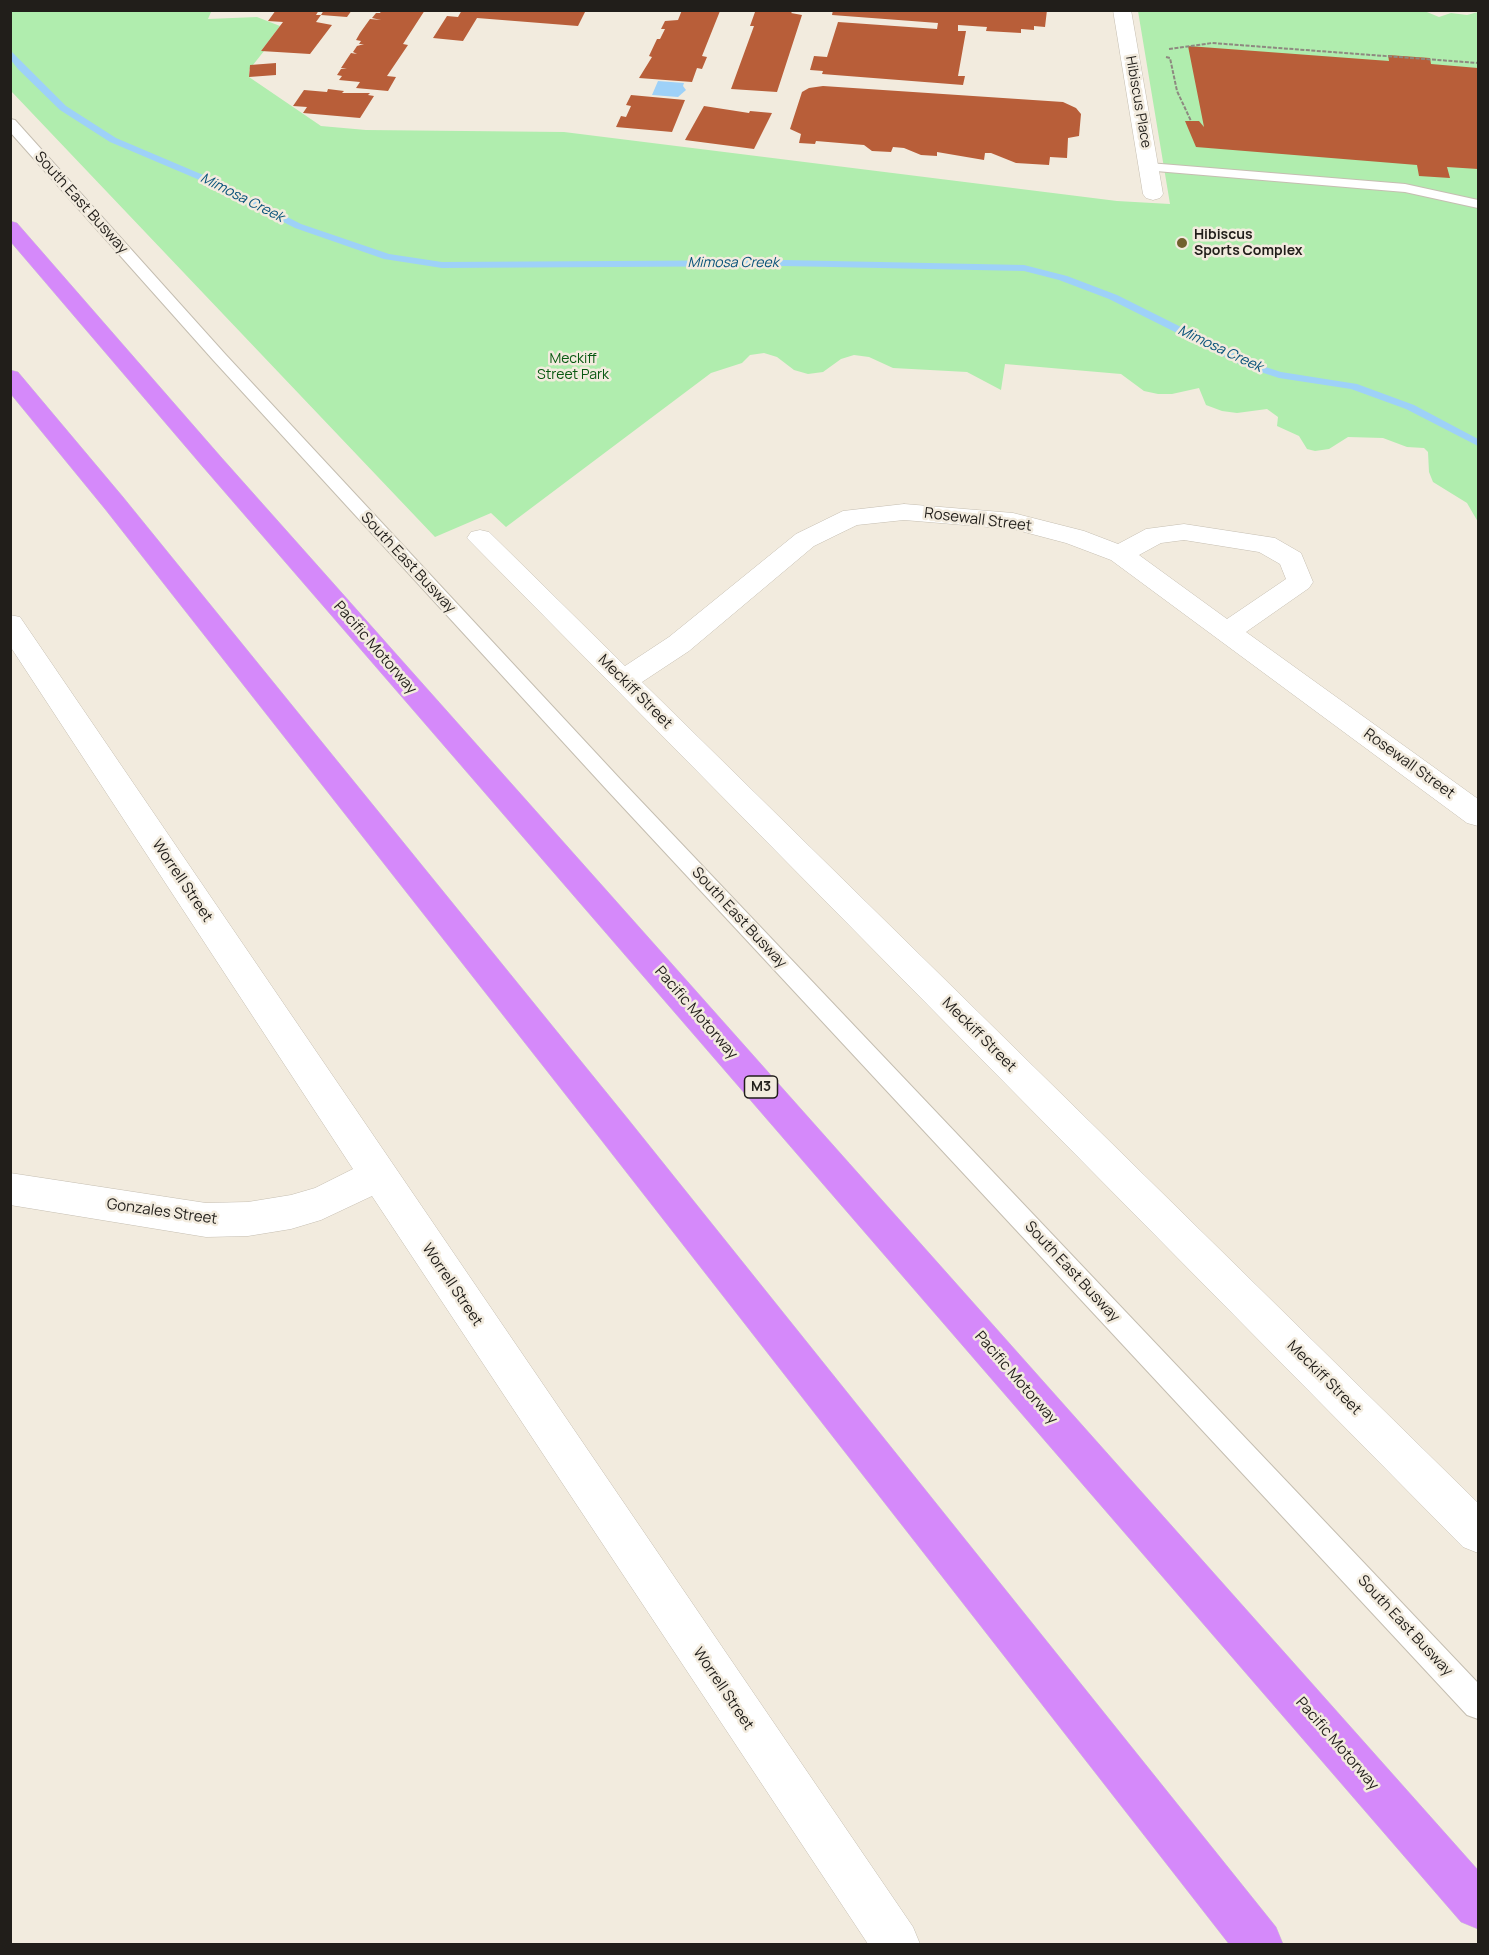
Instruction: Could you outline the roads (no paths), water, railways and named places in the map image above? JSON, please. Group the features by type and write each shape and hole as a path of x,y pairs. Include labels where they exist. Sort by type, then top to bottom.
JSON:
{"highway":[{"name":"Pacific Motorway","path":"10,227 212,462 1479,1905"},
{"path":"10,377 122,513 615,1130 1259,1944"}],"street":[{"name":"Hibiscus Place","path":"1122,10 1153,194"},
{"name":"Rosewall Street","path":"623,681 679,644 805,540 852,517 904,512 1013,521 1075,537 1120,554 1479,815"},
{"path":"1120,554 1155,535 1185,532 1266,544 1292,559 1300,582 1227,632"},
{"name":"Meckiff Street","path":"480,538 1479,1532"},
{"name":"Worrell Street","path":"11,625 377,1174 896,1944"},
{"name":"Gonzales Street","path":"10,1189 206,1220 248,1219 291,1212 321,1203 377,1174"}],"lane":[{"name":"South East Busway","path":"10,123 220,358 614,785 1479,1704"},
{"path":"1149,167 1405,188 1479,204"}],"water":[{"path":"658,81 684,83 686,90 678,97 652,95"}],"waterway":[{"name":"Mimosa Creek","path":"10,52 21,67 63,108 113,140 212,182 298,226 387,257 442,265 784,263 1024,268 1063,278 1113,297 1249,365 1279,375 1353,386 1410,407 1478,443"}],"place":[{"name":"Hibiscus Sports Complex","path":"1182,243"}],"park label":[{"name":"Meckiff Street Park","path":"573,368"}]}
